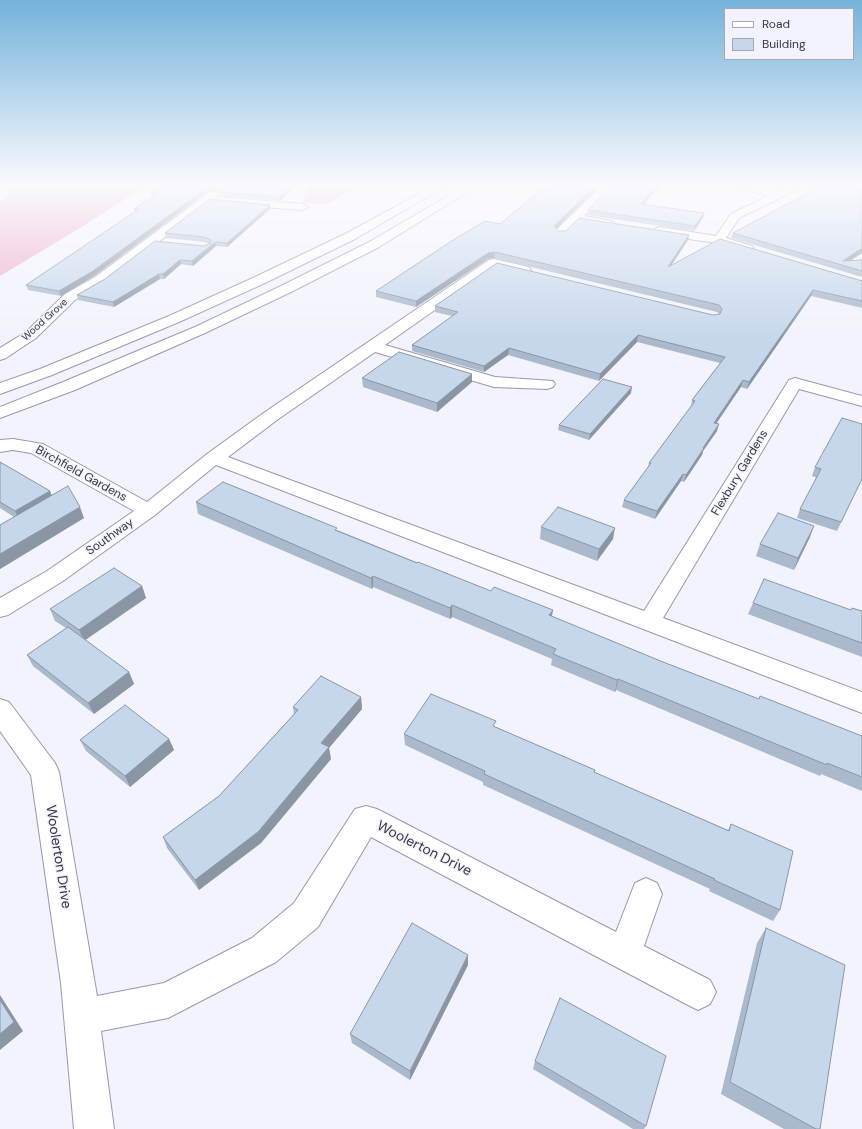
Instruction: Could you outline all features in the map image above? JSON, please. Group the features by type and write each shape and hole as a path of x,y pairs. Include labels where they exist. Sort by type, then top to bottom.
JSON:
{"main road":[{"name":"Wood Grove","path":"0,355 31,335 70,297 100,280 159,236"},
{"path":"0,389 46,372 174,319 260,280 352,236"},
{"path":"0,413 69,386 193,333 286,289 389,236"},
{"path":"690,236 719,240 756,251"},
{"path":"719,240 722,236"},
{"name":"Southway","path":"0,609 55,576 148,511 214,458 271,416 494,263 539,274"},
{"path":"373,346 494,382 547,384"},
{"name":"Flexbury Gardens","path":"648,622 795,383 862,401"},
{"name":"Birchfield Gardens","path":"6,445 36,448 148,511"},
{"path":"214,458 862,703"},
{"name":"Woolerton Drive","path":"0,710 45,772 78,983 94,1129"},
{"name":"Woolerton Drive","path":"81,1017 168,1000 264,950 306,915 366,819 698,992"},
{"path":"625,953 646,894"}],"shaded area":[{"path":"0,236 67,236 0,276"}],"building":[{"path":"99,236 141,236 93,271 59,291 26,285"},
{"path":"191,236 235,236 227,243 215,242 192,261 180,260 163,274 159,274 113,302 77,295 105,279 155,241 204,246 211,243 211,240 204,237"},
{"path":"461,236 689,236 668,267 720,239 862,281 862,301 813,290 749,382 743,380 714,423 719,424 704,448 686,475 683,474 657,511 624,500 651,463 649,463 695,401 692,400 725,357 638,335 600,374 509,348 484,366 412,345 458,312 435,306 497,263 713,315 720,314 722,309 719,305 495,252 488,253 416,301 376,291"},
{"path":"742,236 862,236 862,248 843,261 862,260 862,271"},
{"path":"399,352 472,374 437,403 362,378"},
{"path":"603,379 632,387 590,434 559,425"},
{"path":"842,418 862,424 862,479 841,522 800,509 821,469 815,467"},
{"path":"0,462 50,491 15,511 0,502"},
{"path":"223,482 337,528 335,530 417,563 418,562 491,591 494,587 553,610 549,615 663,662 759,699 760,696 862,736 862,777 827,763 827,765 618,679 617,680 553,654 556,649 452,605 450,608 373,576 371,578 196,502"},
{"path":"68,486 80,507 0,554 0,525"},
{"path":"558,507 615,528 599,549 541,527"},
{"path":"778,513 814,526 798,558 760,544"},
{"path":"114,568 142,586 79,630 50,609"},
{"path":"764,579 851,610 852,608 862,611 862,643 753,603"},
{"path":"68,627 129,672 88,703 27,655"},
{"path":"321,676 361,697 321,743 329,747 258,832 195,880 163,837 219,796 298,710 293,707"},
{"path":"431,694 496,721 493,726 595,770 594,772 729,831 731,824 793,851 780,910 484,774 485,771 404,734"},
{"path":"125,705 169,739 125,776 80,740"},
{"path":"412,923 468,955 410,1071 350,1034"},
{"path":"766,928 845,965 820,1129 816,1129 730,1082"},
{"path":"560,998 666,1056 646,1126 535,1061"},
{"path":"0,1000 14,1022 0,1034"}]}
